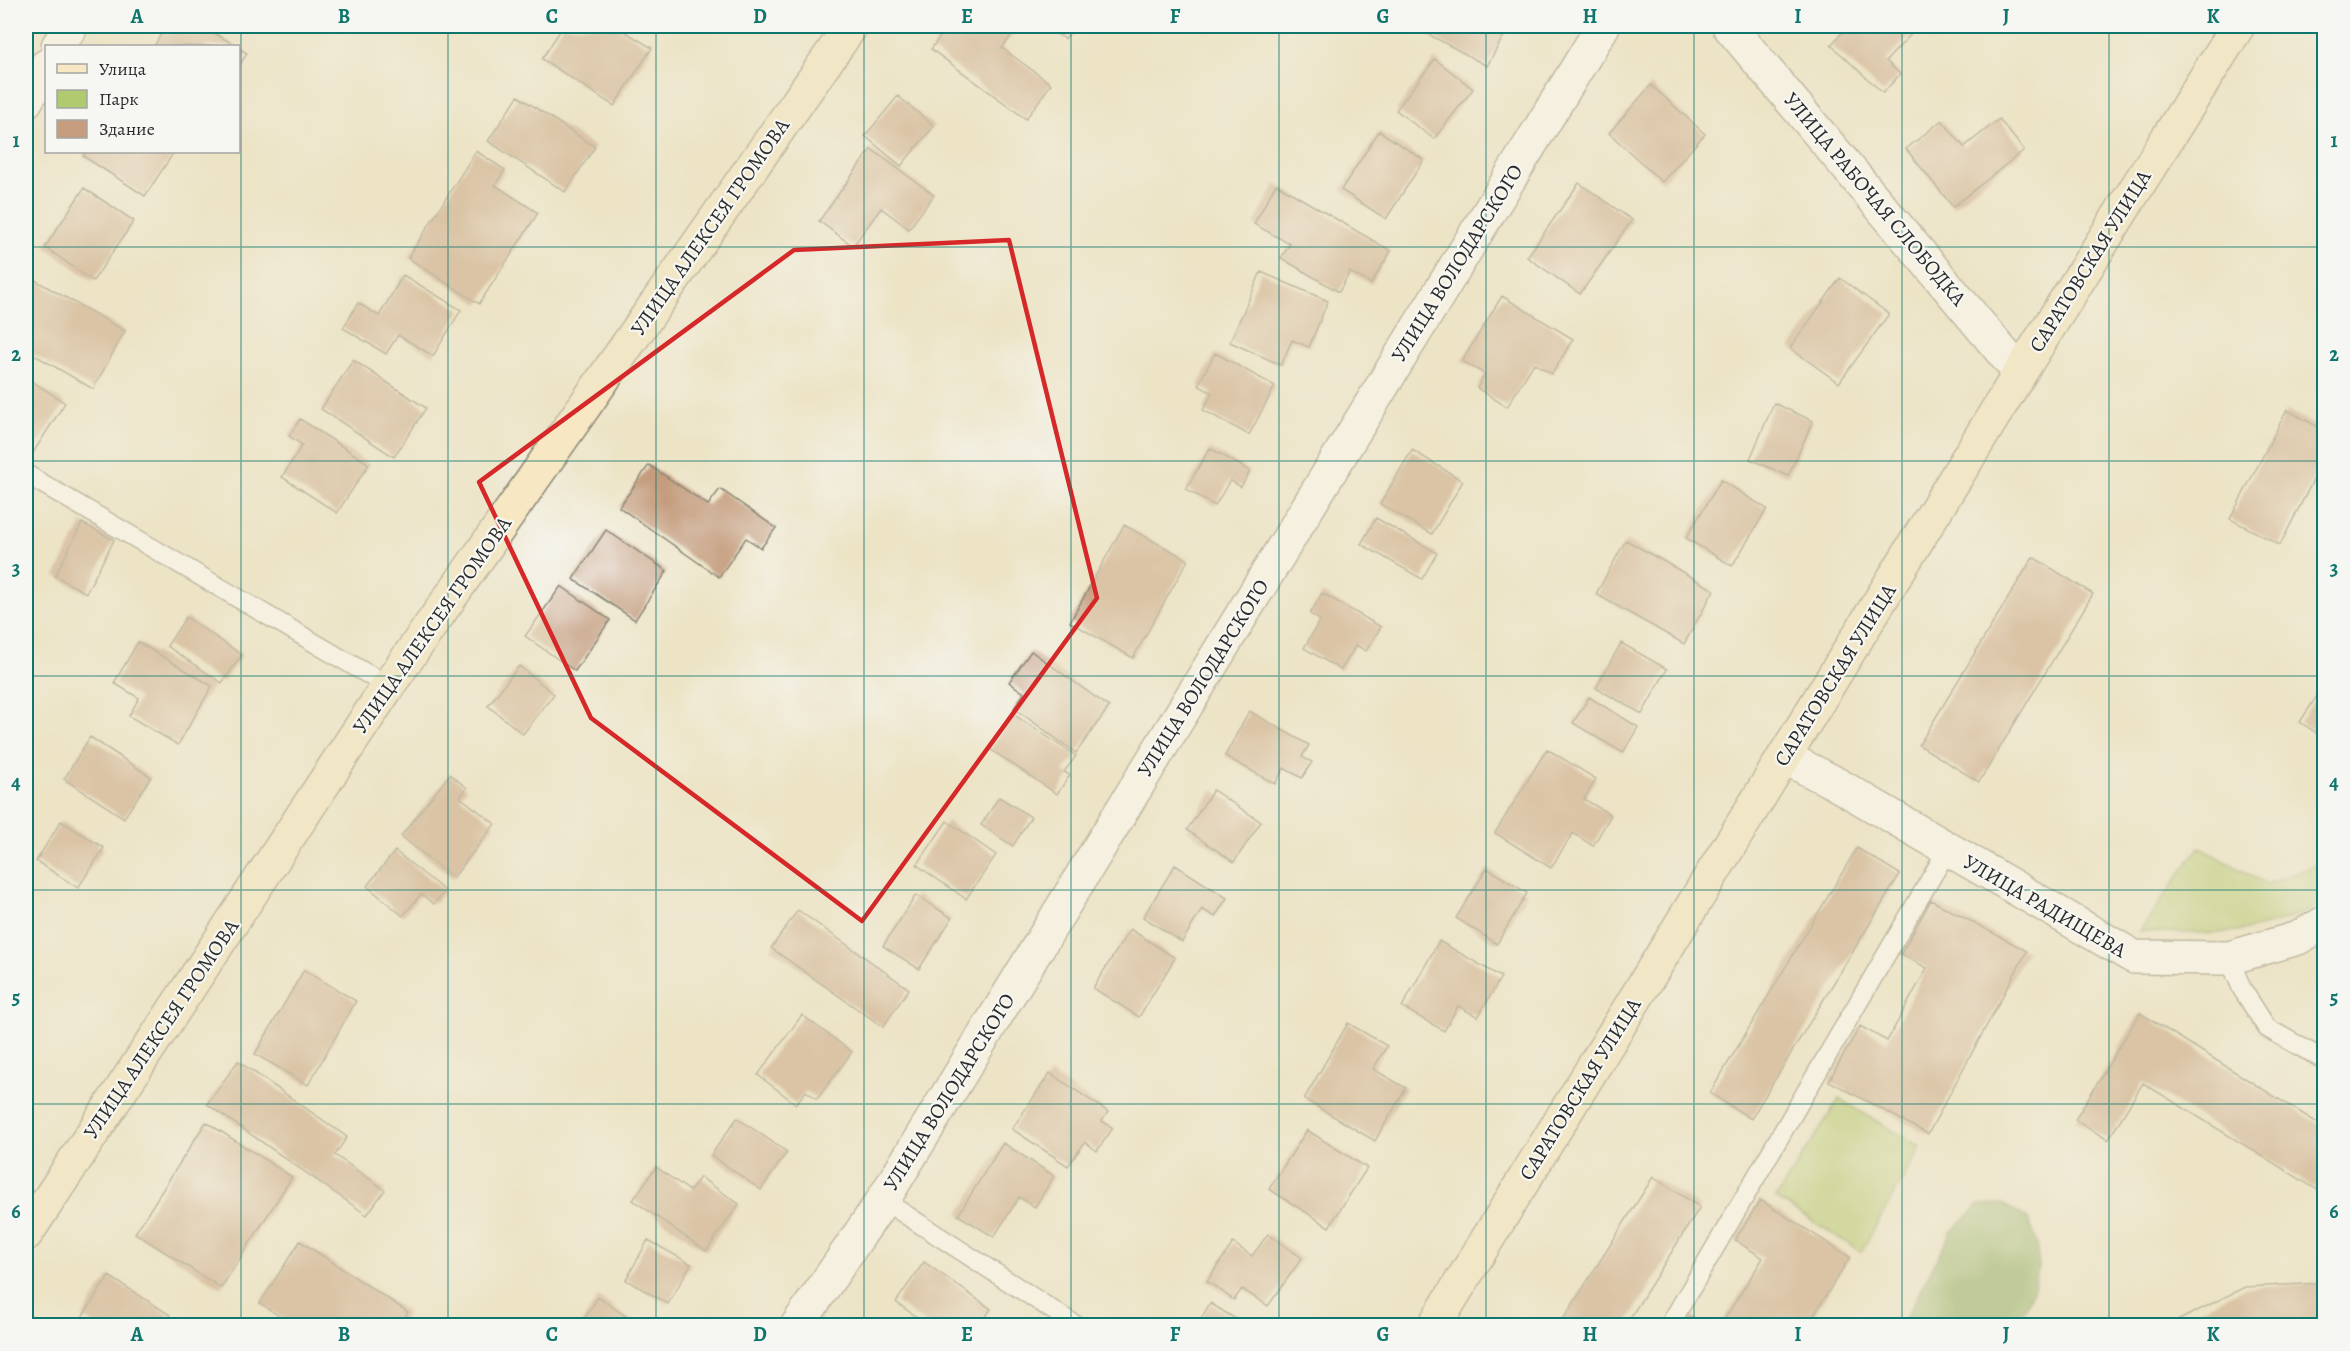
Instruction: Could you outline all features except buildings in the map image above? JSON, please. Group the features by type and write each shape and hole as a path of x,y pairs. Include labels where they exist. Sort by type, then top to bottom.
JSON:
{"street":[{"path":"59,45 71,26"},
{"name":"УЛИЦА АЛЕКСЕЯ ГРОМОВА","path":"27,1230 388,686 851,26"},
{"name":"УЛИЦА ВОЛОДАРСКОГО","path":"797,1326 883,1200 1603,26"},
{"name":"УЛИЦА РАБОЧАЯ СЛОБОДКА","path":"1729,26 2020,373"},
{"name":"САРАТОВСКАЯ УЛИЦА","path":"1434,1326 2020,373 2238,26"},
{"path":"26,101 45,68"},
{"name":"УЛИЦА РАДИЩЕВА","path":"1784,757 1833,782 2133,957 2229,958 2298,938 2325,923"}],"lane":[{"path":"26,474 388,686"},
{"path":"1669,1326 1948,849"},
{"path":"2229,958 2242,988 2267,1028 2325,1060"},
{"path":"883,1200 1077,1326"}],"highlighted area":[{"path":"1009,240 1097,598 862,921 591,718 479,482 794,250"}],"green space":[{"path":"2199,847 2267,884 2324,862 2324,903 2278,922 2230,932 2140,931"},
{"path":"1839,1099 1921,1147 1861,1252 1776,1198"},
{"path":"2002,1204 2028,1218 2038,1246 2036,1280 2033,1290 2025,1308 2013,1325 1902,1325 1951,1232 1979,1205"}]}
